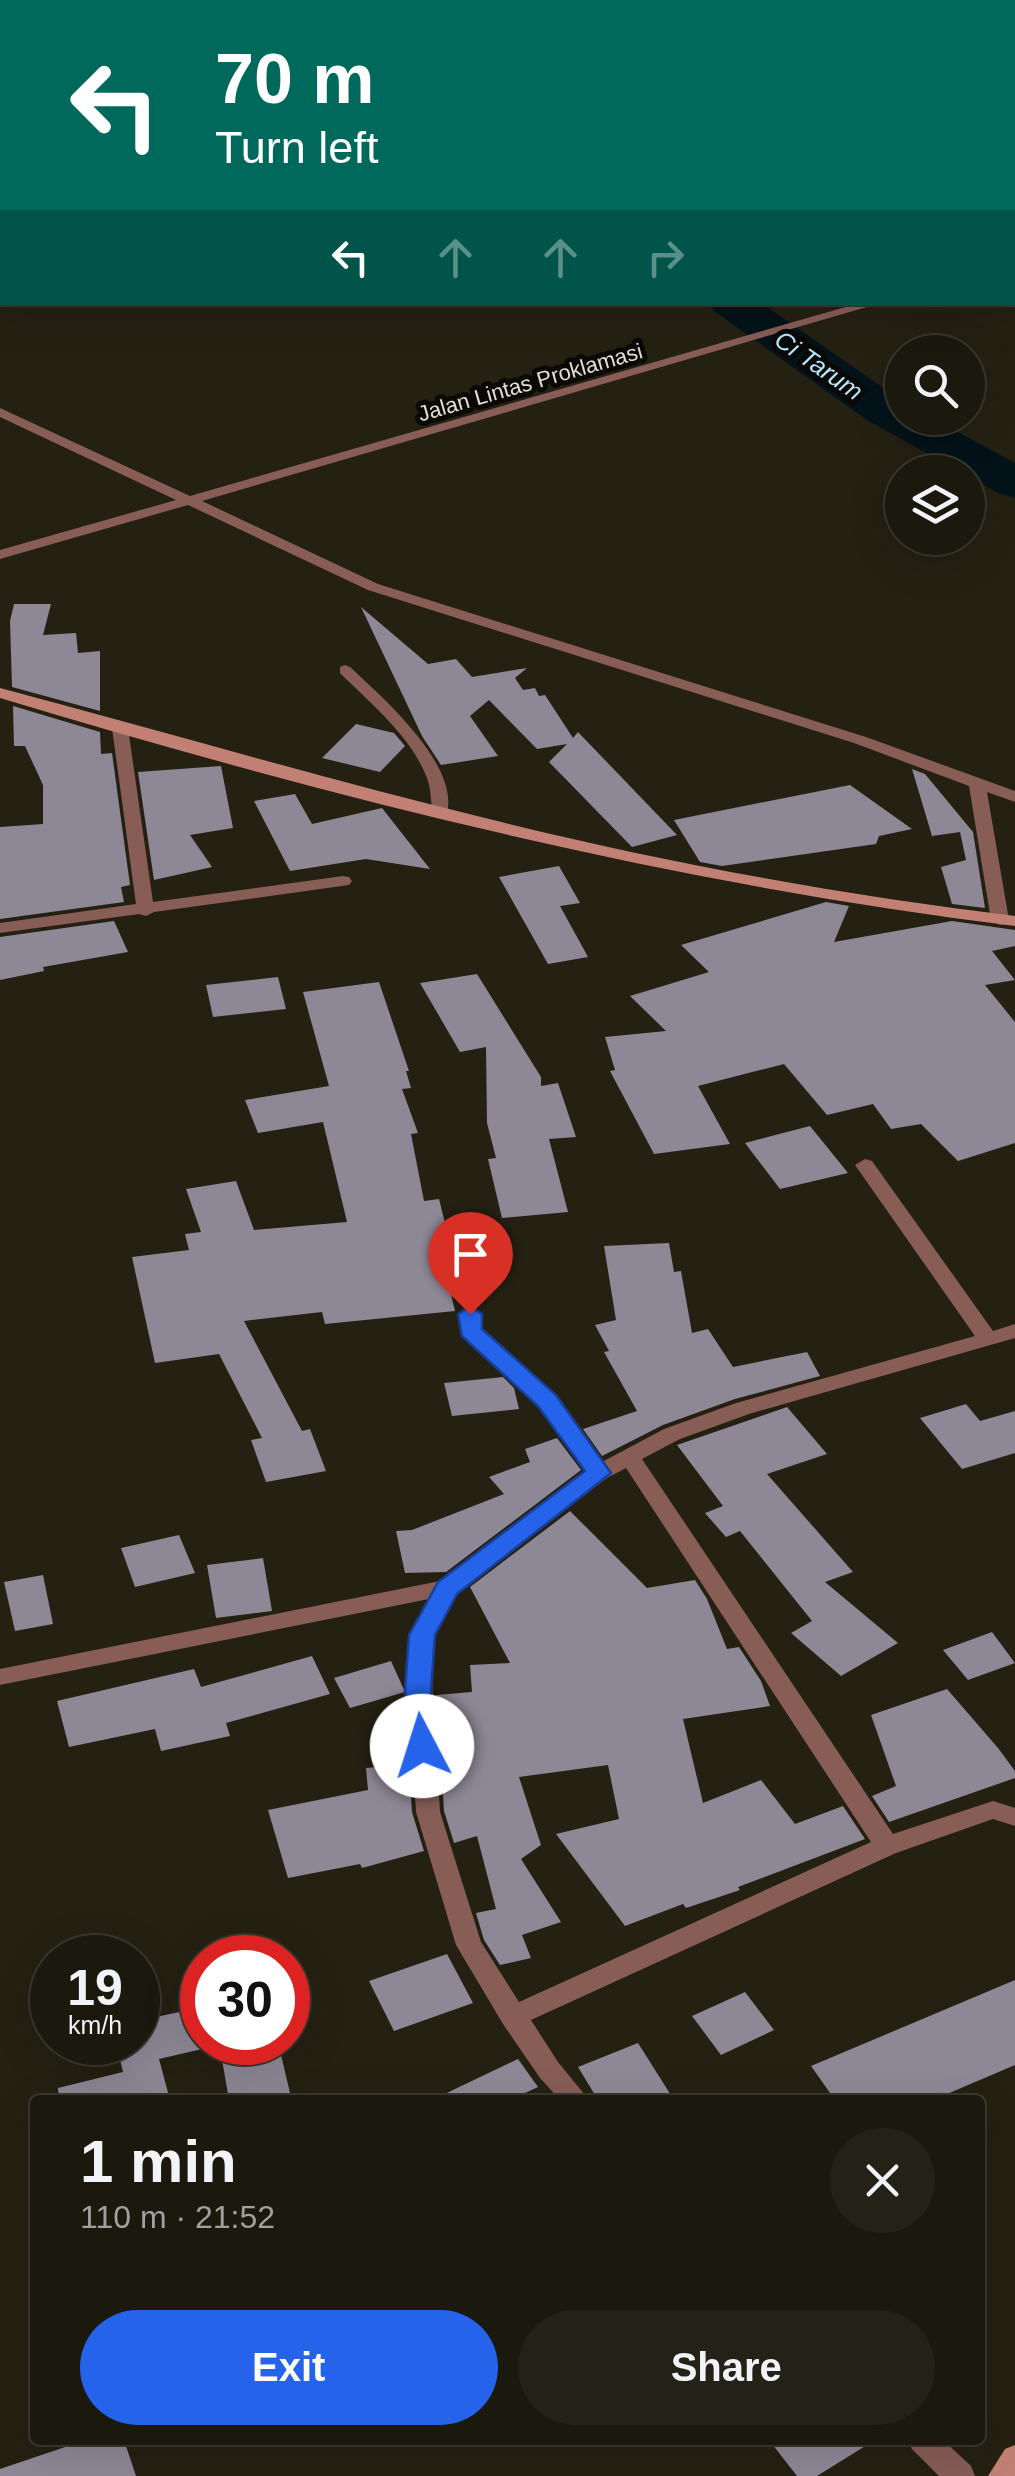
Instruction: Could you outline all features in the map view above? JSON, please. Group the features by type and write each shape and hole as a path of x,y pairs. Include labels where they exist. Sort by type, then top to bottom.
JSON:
{"street":[{"name":"Jalan Lintas Proklamasi","path":"0,555 867,305"},
{"path":"0,412 357,580 418,604 674,679 1015,798"},
{"path":"345,670 398,722 438,780 444,800 440,813"},
{"path":"0,693 440,813 790,889 1008,920 977,783"},
{"path":"120,728 146,911"},
{"path":"0,928 343,882"},
{"path":"866,1165 988,1339"},
{"path":"470,1314 471,1331 547,1400 599,1473"},
{"path":"571,2095 548,2070 469,1945 428,1812 419,1664 422,1635 447,1588 628,1455 744,1408 1015,1331"},
{"path":"628,1455 886,1846"},
{"path":"0,1676 447,1588"},
{"path":"512,2017 886,1846 993,1810 1015,1817"},
{"path":"927,2445 960,2476"},
{"path":"1003,2476 1015,2459"}],"building":[{"path":"14,604 51,604 43,635 76,633 78,653 100,651 100,711 12,687 10,621"},
{"path":"361,607 428,664 456,659 472,677 527,668 515,678 523,690 535,688 539,696 545,695 573,738 578,732 677,835 632,847 549,762 567,744 537,749 489,700 470,716 498,756 441,765 422,736"},
{"path":"13,706 100,732 101,754 112,753 130,885 121,887 124,902 0,919 0,827 43,824 43,785 25,746 14,746"},
{"path":"356,724 394,733 405,746 380,772 322,758"},
{"path":"221,766 233,828 190,835 212,867 154,880 138,772"},
{"path":"912,769 925,774 973,832 985,908 952,904 941,867 966,860 960,832 932,836"},
{"path":"850,785 912,829 879,836 876,844 722,866 700,862 674,820"},
{"path":"295,794 312,824 382,808 430,869 366,859 290,871 254,801"},
{"path":"559,866 580,903 560,906 588,957 548,964 499,877"},
{"path":"826,902 849,906 834,942 952,921 1015,930 1015,946 992,951 1015,980 985,985 1015,1022 1015,1143 958,1161 921,1124 891,1129 873,1104 827,1115 784,1064 698,1086 730,1144 654,1154 610,1071 615,1070 605,1037 666,1031 630,996 709,972 681,945"},
{"path":"114,921 128,952 43,967 44,971 0,980 0,937"},
{"path":"477,974 541,1077 541,1086 558,1083 576,1137 549,1139 568,1212 502,1218 488,1159 496,1158 487,1123 486,1047 460,1052 420,983"},
{"path":"278,977 286,1009 213,1017 206,985"},
{"path":"379,982 409,1071 411,1088 402,1089 418,1133 411,1134 424,1201 439,1199 449,1239 438,1240 455,1311 325,1324 322,1312 244,1321 302,1431 310,1429 326,1471 266,1482 251,1440 262,1438 219,1354 155,1363 132,1257 189,1250 185,1234 201,1232 186,1189 236,1181 254,1230 347,1222 323,1122 258,1133 245,1100 329,1086 303,992"},
{"path":"810,1126 848,1173 780,1189 745,1143"},
{"path":"669,1243 674,1272 681,1271 692,1333 708,1329 733,1367 807,1352 820,1376 735,1399 663,1425 602,1456 583,1429 637,1411 604,1352 609,1351 595,1325 616,1320 604,1246"},
{"path":"503,1377 514,1388 519,1409 452,1416 444,1383"},
{"path":"966,1404 980,1421 1015,1411 1015,1453 962,1469 920,1418"},
{"path":"787,1407 827,1454 767,1474 853,1572 825,1582 898,1643 841,1676 791,1633 812,1621 740,1531 726,1537 705,1513 723,1506 677,1445"},
{"path":"557,1438 581,1470 446,1572 405,1573 396,1531 412,1530 504,1494 489,1477 530,1462 525,1449"},
{"path":"570,1511 647,1588 695,1580 727,1649 739,1647 761,1681 770,1706 683,1719 703,1803 761,1780 795,1824 843,1806 865,1839 738,1887 740,1890 686,1908 683,1904 625,1926 556,1834 619,1819 608,1765 519,1777 541,1845 521,1859 561,1922 522,1935 531,1958 500,1965 484,1940 476,1913 496,1909 477,1836 454,1843 444,1811 441,1762 448,1762 437,1695 472,1692 470,1665 510,1663 470,1587"},
{"path":"179,1535 195,1573 135,1587 121,1548"},
{"path":"263,1558 272,1611 216,1618 207,1565"},
{"path":"43,1575 53,1624 15,1631 4,1582"},
{"path":"992,1632 1015,1663 968,1680 943,1650"},
{"path":"312,1656 330,1694 226,1723 230,1736 161,1751 155,1729 69,1747 57,1701 194,1669 201,1687"},
{"path":"391,1661 405,1692 350,1708 334,1678"},
{"path":"947,1689 998,1748 1015,1771 1015,1778 889,1822 872,1796 896,1786 871,1715"},
{"path":"409,1765 412,1812 424,1851 362,1868 360,1864 288,1878 268,1810 368,1790 366,1768"},
{"path":"447,1954 473,2003 394,2031 369,1981"},
{"path":"1015,1980 1015,2065 945,2095 831,2095 811,2066"},
{"path":"745,1992 774,2030 721,2055 692,2016"},
{"path":"180,2012 180,2054 160,2059 160,2016"},
{"path":"638,2043 671,2095 595,2095 578,2067"},
{"path":"518,2059 538,2087 521,2095 442,2095"},
{"path":"160,2063 169,2095 59,2095 58,2088 123,2072 121,2065"},
{"path":"223,2065 283,2065 290,2093 228,2095"},
{"path":"71,2445 126,2445 136,2476 0,2476 0,2469"},
{"path":"773,2445 867,2445 817,2476 797,2476"}],"waterway":[{"name":"Ci Tarum","path":"734,305 884,410 1015,483"}],"route":[{"path":"422,1746 418,1690 422,1635 447,1588 599,1473 547,1400 471,1331 470,1314"}]}
